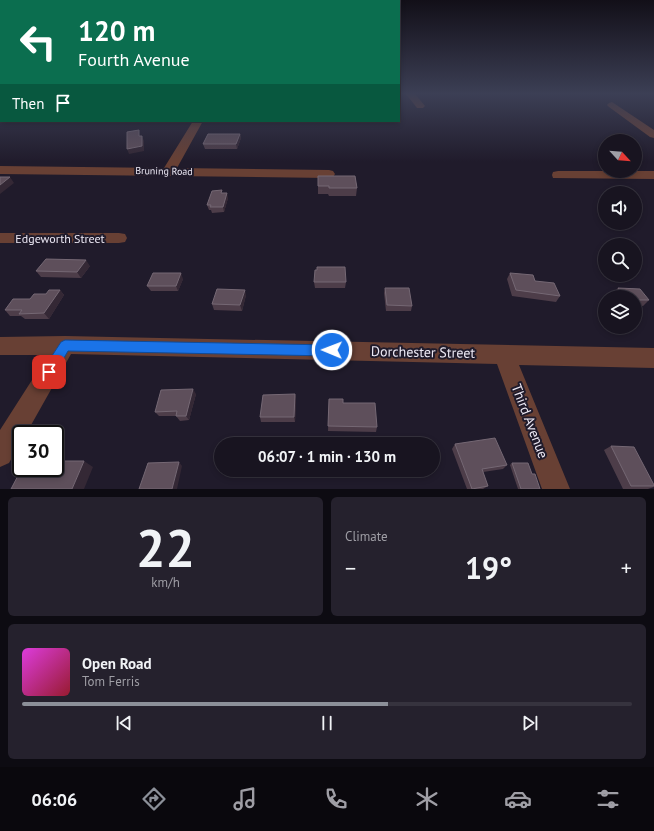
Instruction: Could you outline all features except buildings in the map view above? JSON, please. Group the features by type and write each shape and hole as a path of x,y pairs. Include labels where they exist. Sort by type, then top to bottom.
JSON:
{"street":[{"path":"629,117 654,135"},
{"path":"169,171 197,122"},
{"name":"Bruning Road","path":"0,170 329,174"},
{"path":"558,175 654,175"},
{"name":"Edgeworth Street","path":"0,238 119,238"},
{"name":"Dorchester Street","path":"0,346 504,354 654,358"},
{"path":"0,454 65,346"},
{"name":"Third Avenue","path":"504,354 556,489"}],"route":[{"path":"49,372 65,346 332,350"}]}
